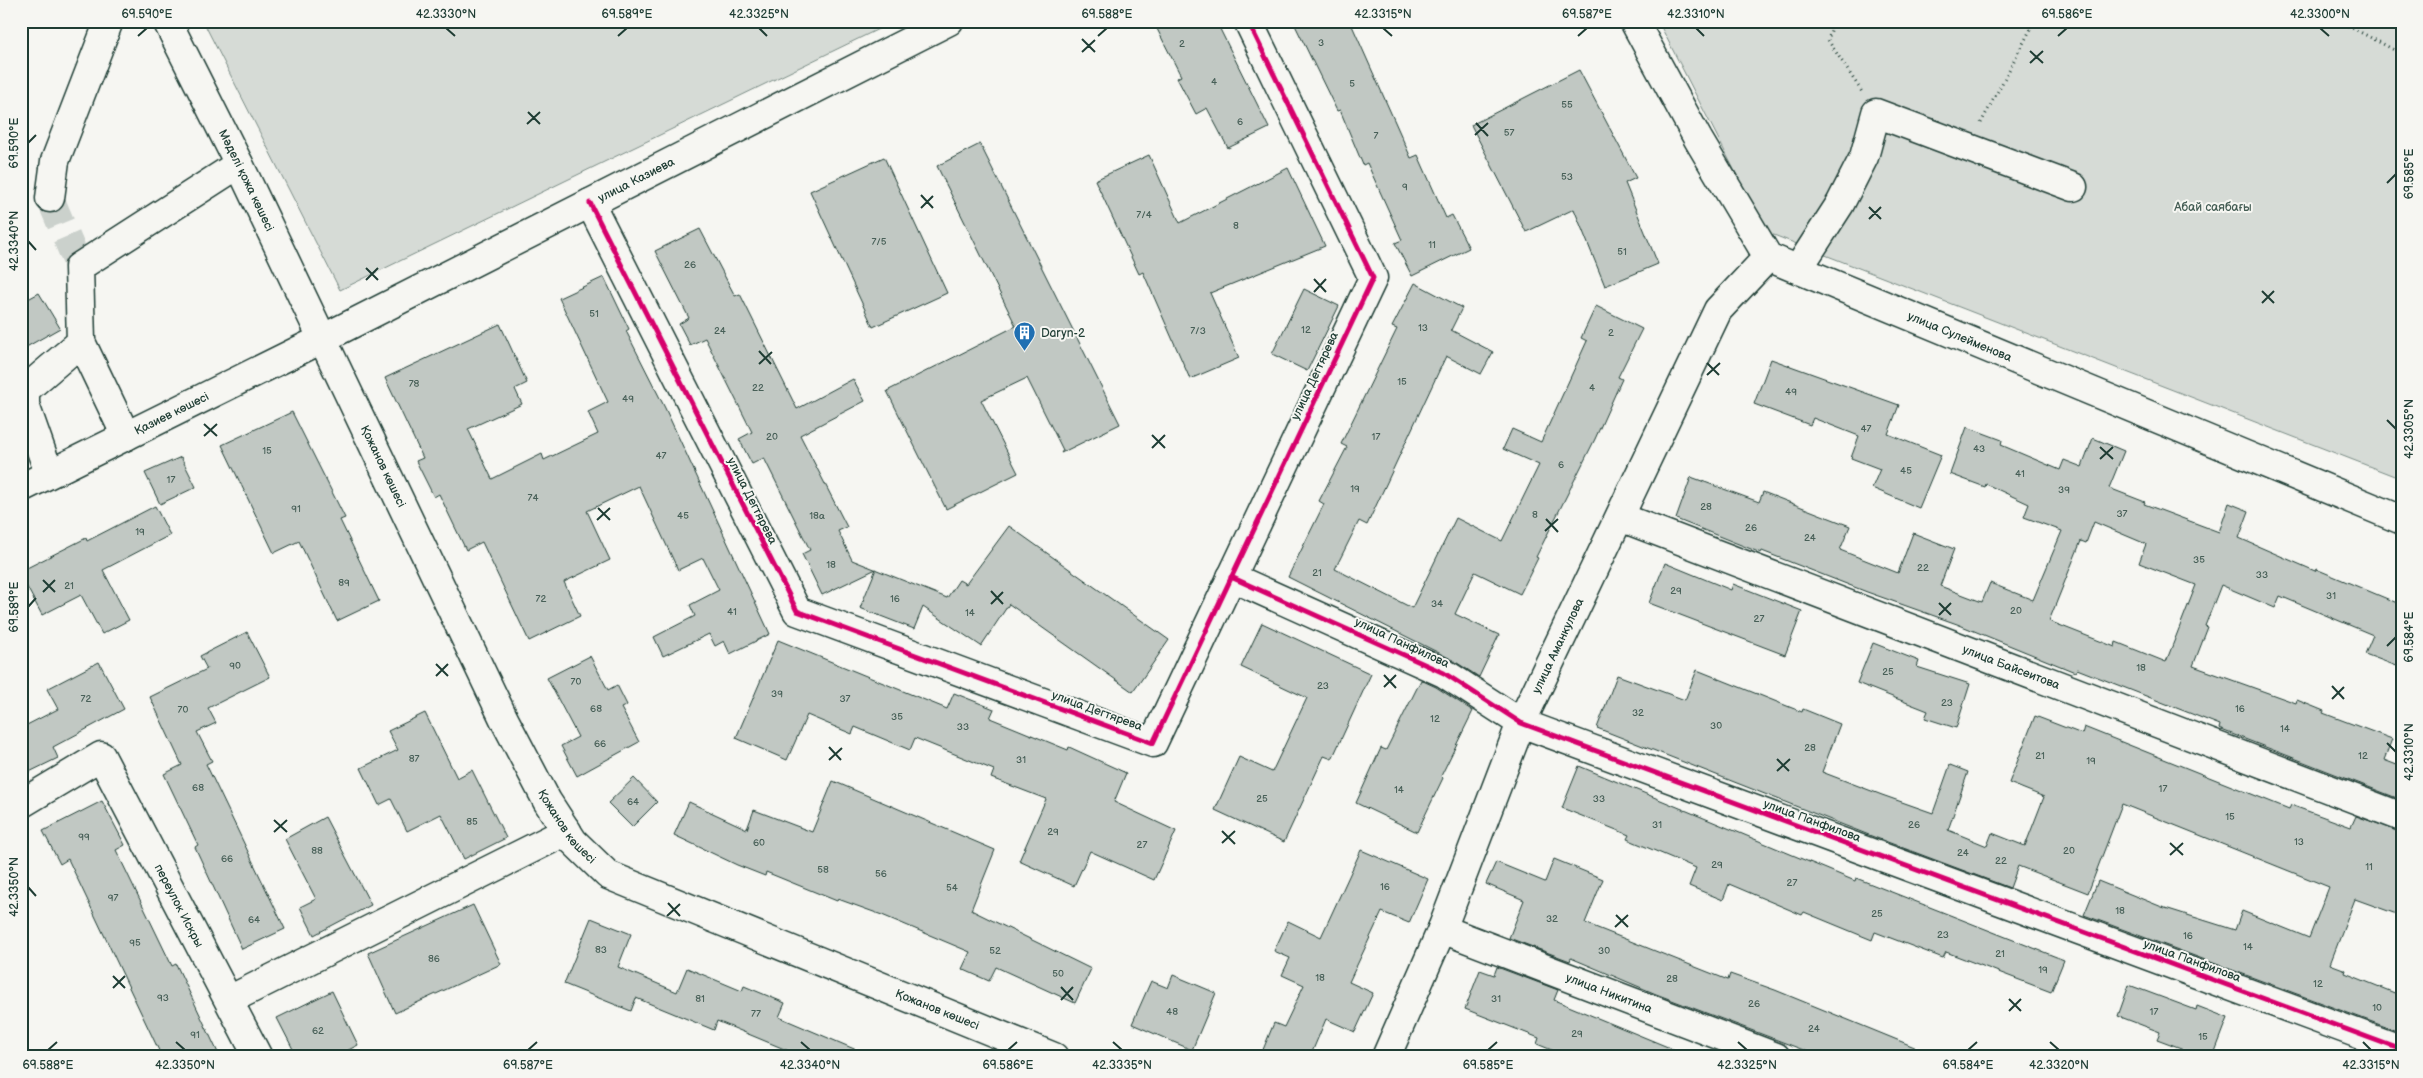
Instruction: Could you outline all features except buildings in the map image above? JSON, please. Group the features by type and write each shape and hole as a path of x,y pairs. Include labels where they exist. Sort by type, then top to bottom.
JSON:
{"street":[{"path":"50,198 55,161 109,21"},
{"name":"Мәделі қожа көшесі","path":"167,21 239,164 322,339"},
{"name":"улица Казиева","path":"322,339 949,21"},
{"name":"улица Дегтярева","path":"590,204 797,611 1154,743 1373,278 1248,21"},
{"path":"1634,21 1698,139 1768,257"},
{"path":"1798,269 1840,204 1864,157 1876,113 2073,187"},
{"path":"126,436 81,342 79,267 239,164"},
{"name":"улица Сулейменова","path":"1768,257 2402,520"},
{"name":"улица Аманкулова","path":"1386,1057 1442,929 1521,723 1718,310 1768,257"},
{"name":"Қазиев көшесі","path":"21,488 322,339"},
{"name":"Қожанов көшесі","path":"322,339 504,719 547,802 573,841 608,875 1054,1057"},
{"path":"49,474 25,405 25,390 81,342"},
{"name":"улица Байсеитова","path":"1620,518 2402,817"},
{"name":"улица Панфилова","path":"1232,577 1444,673 1521,723 2402,1050"},
{"name":"переулок Искры","path":"21,804 101,756 258,1057"},
{"path":"229,1000 567,831"},
{"name":"улица Никитина","path":"1442,929 1776,1057"}],"path":[{"path":"1834,21 1828,40 1876,113"},
{"path":"1968,148 2035,21"},
{"path":"2339,21 2402,54"}],"green space":[{"path":"203,21 895,21 340,290"},
{"name":"Абай саябағы","path":"1658,21 2402,21 2402,479 1766,232"}],"tunnel":[{"path":"50,198 79,267"}],"cycle path":[{"path":"590,203 797,611 1153,743 1373,278 1248,21"},
{"path":"1231,577 1444,673 1521,723 2402,1050"}],"place":[{"name":"Daryn-2","path":"1025,352"}]}
